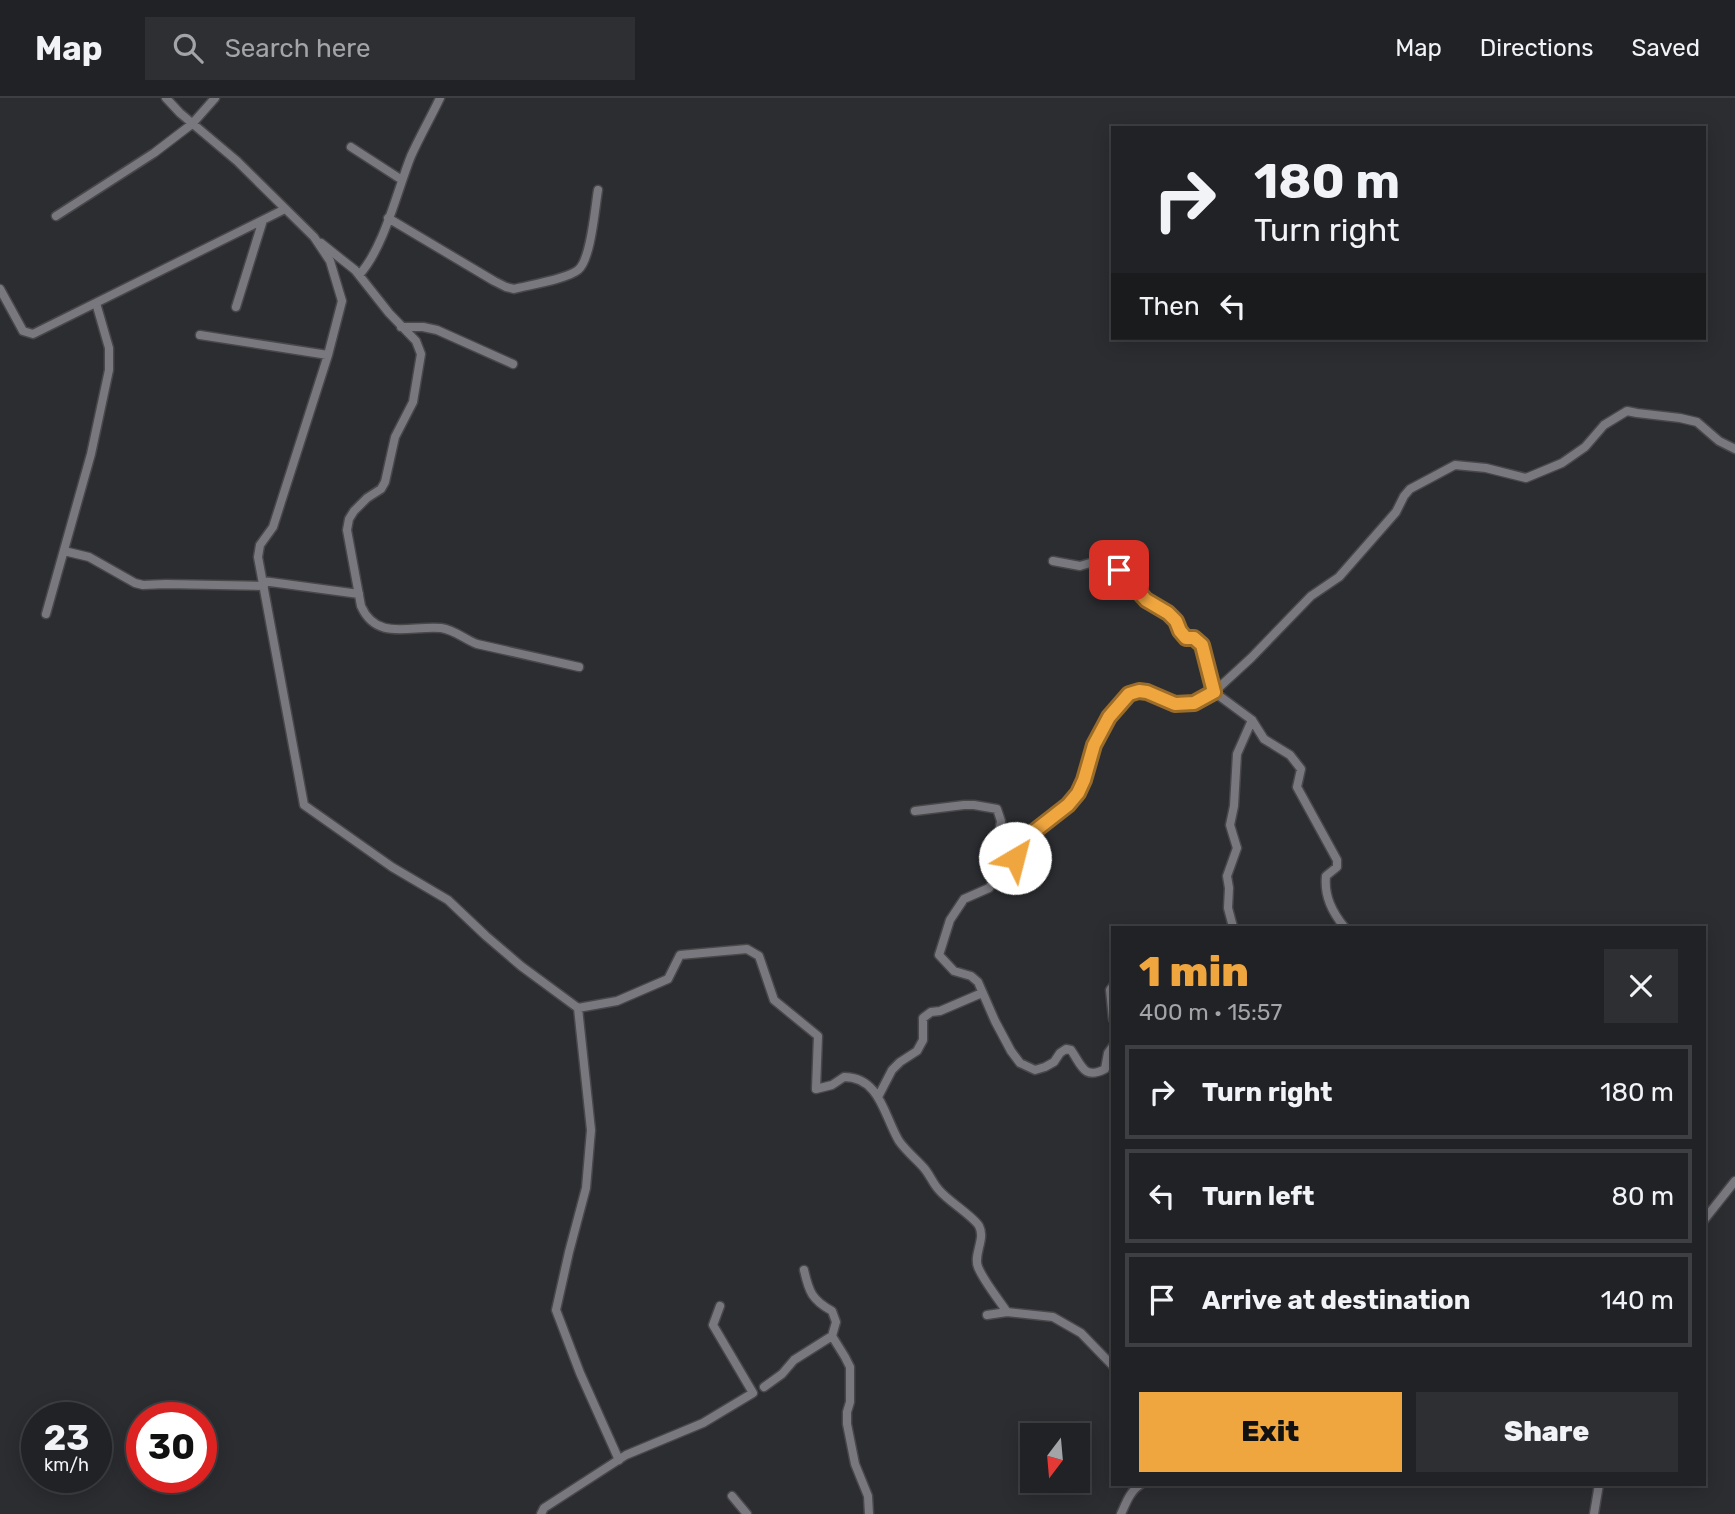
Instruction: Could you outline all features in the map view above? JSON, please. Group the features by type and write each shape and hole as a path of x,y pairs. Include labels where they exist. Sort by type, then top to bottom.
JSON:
{"street":[{"path":"166,98 192,124 237,161 314,237 355,270 401,327 416,341 421,354 413,402 395,437 385,482 349,519 347,530 365,615 388,630 440,628 453,631 465,640 477,644 579,667"},
{"path":"56,216 154,153 192,124 215,98"},
{"path":"359,275 369,264 412,155 440,98"},
{"path":"351,147 402,180"},
{"path":"388,218 494,281 514,289 568,276 579,270 587,256 598,190"},
{"path":"0,289 23,331 33,334 285,209"},
{"path":"236,307 263,220"},
{"path":"314,237 330,261 342,301 328,355 273,527 260,545 258,557 304,805 392,867 448,900 521,966 578,1008 617,1001 668,979 680,955 747,949 759,956 774,1000 818,1036 817,1088 832,1085 844,1077 858,1079 872,1088 907,1152 925,1169 939,1190 977,1222 981,1231 977,1266 1007,1312"},
{"path":"46,614 91,454 109,370 109,348 96,303"},
{"path":"401,327 437,330 513,364"},
{"path":"200,335 328,355"},
{"path":"1111,1049 1105,1069 1096,1074 1084,1070 1071,1050 1066,1049 1045,1067 1035,1070 1020,1063 1011,1051 978,982 971,976 954,971 939,955 950,920 964,899 989,888 1000,871 1015,858 1036,830 1068,805 1078,793 1094,745 1109,717 1129,694 1147,692 1175,704 1184,704 1194,703 1214,692 1311,596 1339,577 1395,512 1410,489 1455,465 1486,468 1526,478 1562,463 1585,447 1604,425 1627,411 1697,422 1719,441 1735,449"},
{"path":"64,551 89,558 135,583 144,585 263,584 359,594"},
{"path":"1053,561 1080,566 1100,560 1119,570 1146,600 1176,621 1186,638 1194,638 1202,645 1214,692 1252,720 1264,739 1290,755 1301,769 1297,787 1337,860 1337,867 1326,876 1325,887 1332,910 1344,926"},
{"path":"1233,926 1228,908 1227,876 1237,848 1230,825 1234,806 1237,754 1252,720"},
{"path":"915,811 974,805 997,809 1001,821 996,850 1000,871"},
{"path":"878,1097 892,1070 917,1051 923,1040 923,1018 931,1012 940,1011 982,993"},
{"path":"578,1008 592,1130 586,1188 556,1310 580,1373 619,1460"},
{"path":"1706,1217 1735,1181"},
{"path":"764,1387 782,1374 790,1364 832,1336 836,1322 832,1311 810,1294 804,1270"},
{"path":"541,1514 544,1508 619,1460 703,1423 753,1393 713,1325 720,1306"},
{"path":"987,1315 1007,1312 1053,1317 1081,1333 1111,1364"},
{"path":"832,1336 850,1367 847,1424 855,1464 868,1496 869,1514"},
{"path":"1121,1514 1138,1486"},
{"path":"1594,1514 1600,1486"},
{"path":"732,1496 747,1514"}],"route":[{"path":"1015,858 1036,830 1068,805 1078,793 1094,745 1109,717 1129,694 1147,692 1175,704 1194,703 1214,692 1202,645 1194,638 1186,638 1176,621 1146,600 1119,570"}]}
